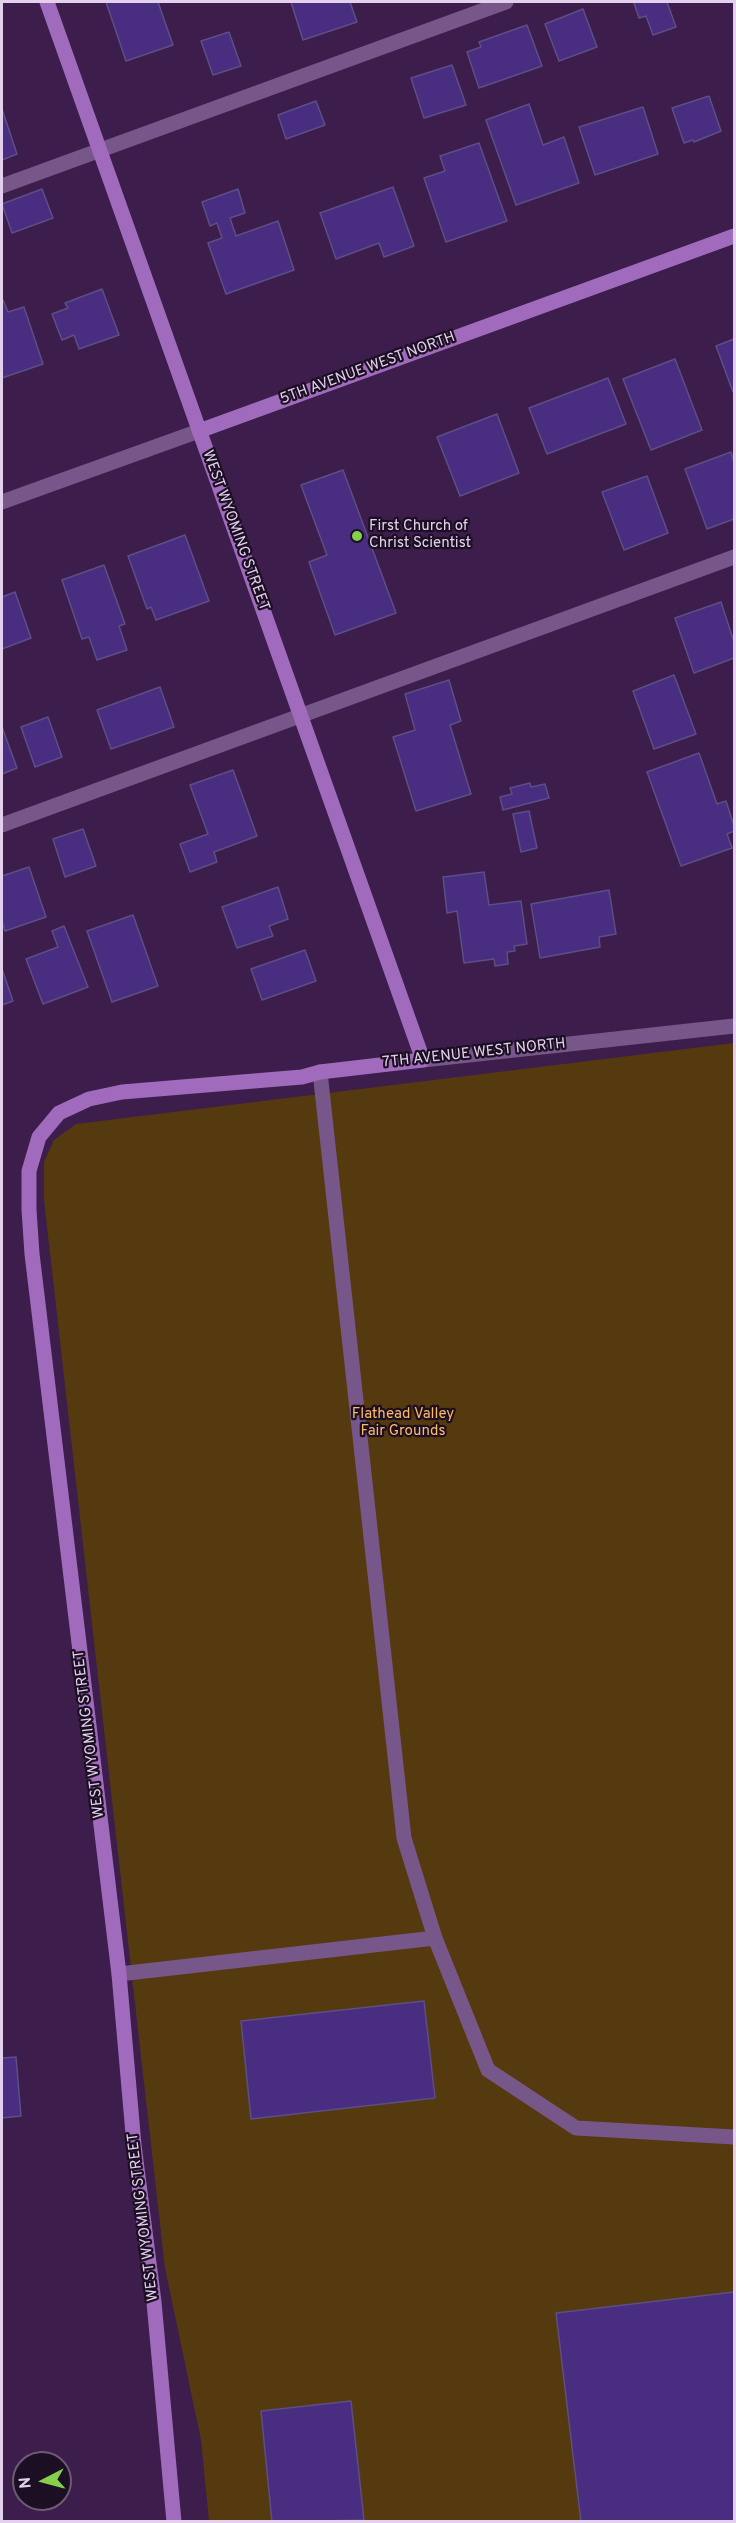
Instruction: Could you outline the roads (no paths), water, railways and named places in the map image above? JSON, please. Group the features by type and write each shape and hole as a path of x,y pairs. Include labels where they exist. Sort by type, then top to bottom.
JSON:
{"street":[{"name":"WEST WYOMING STREET","path":"47,2 423,1060"},
{"path":"2,186 506,2"},
{"name":"5TH AVENUE WEST NORTH","path":"2,502 735,237"},
{"path":"2,825 735,557"},
{"name":"7TH AVENUE WEST NORTH","path":"215,1084 302,1077 320,1072 735,1026"},
{"path":"320,1072 404,1838 435,1938 488,2070 576,2128 735,2137"},
{"name":"WEST WYOMING STREET","path":"174,2522 154,2302 143,2200 134,2145 119,1974 32,1254 29,1171 39,1137 59,1113 88,1099 122,1092 215,1084"},
{"path":"119,1974 435,1938"}],"place":[{"name":"First Church of Christ Scientist","path":"357,536"}],"park label":[{"name":"Flathead Valley Fair Grounds","path":"403,1424"}]}
